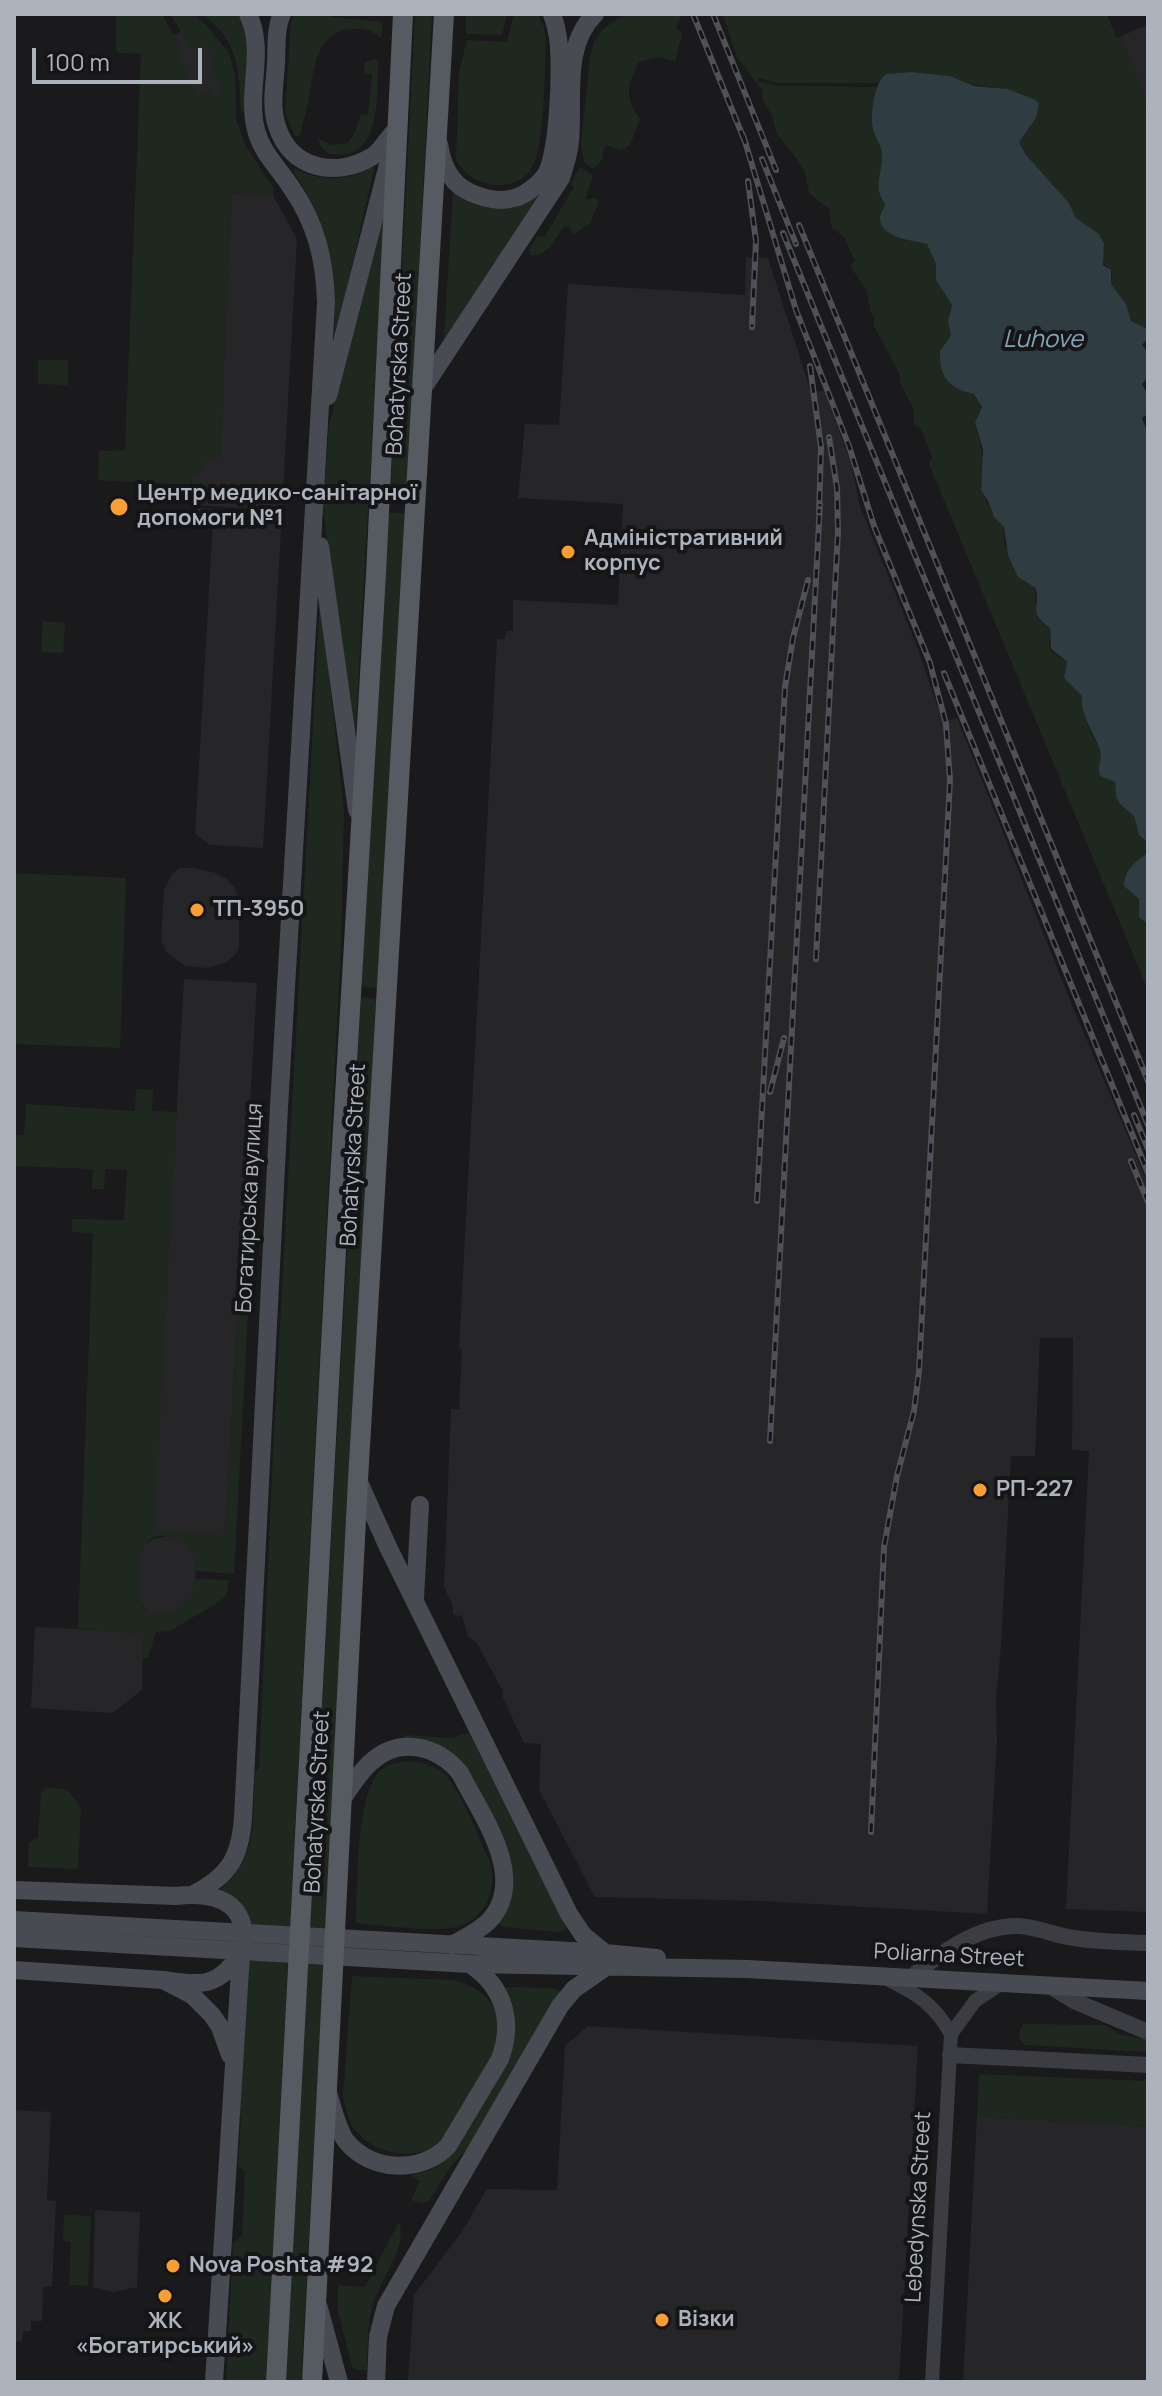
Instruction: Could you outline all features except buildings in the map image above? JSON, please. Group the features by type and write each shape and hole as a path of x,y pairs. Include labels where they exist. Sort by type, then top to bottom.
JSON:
{"main road":[{"name":"Bohatyrska Street","path":"248,14 256,35 253,111 259,142 305,209 322,254 326,303 314,504"},
{"path":"282,14 274,111 276,125 295,156 324,169 356,165 376,154 397,127"},
{"name":"Bohatyrska Street","path":"276,2382 359,830 376,574 403,14"},
{"name":"Bohatyrska Street","path":"312,2382 358,1480 444,14"},
{"path":"437,134 442,161 453,181 468,191 502,200 515,198 528,192 544,177 551,166 554,151 560,56 552,14"},
{"path":"423,388 561,178 570,147 575,49 582,31 595,14"},
{"name":"Bohatyrska Street","path":"319,433 397,127"},
{"path":"314,504 359,830"},
{"name":"Богатирська вулиця","path":"194,1894 213,1884 234,1861 239,1849 243,1818 279,1107 314,504"},
{"path":"358,1480 569,1914 604,1960 560,2006 386,2306 378,2337 376,2382"},
{"path":"415,1601 420,1505"},
{"path":"343,1798 372,1760 404,1746 437,1752 460,1773 502,1858 505,1889 499,1909 486,1924 452,1945"},
{"path":"14,1890 194,1894 220,1900 238,1916 242,1928 241,1954 214,2382"},
{"path":"14,1920 151,1937"},
{"path":"14,1938 151,1937 428,1953"},
{"name":"Poliarna Street","path":"428,1953 452,1945 604,1960 1148,1991"},
{"name":"Poliarna Street","path":"428,1953 470,1964 604,1960"},
{"path":"14,1970 206,1982 219,1977 241,1954"},
{"path":"327,2089 346,2140 374,2162 412,2165 440,2154 448,2146 500,2059 505,2044 506,2011 499,1995 489,1980 470,1964"},
{"path":"163,1980 192,1995 212,2015 226,2042 233,2065"},
{"name":"Bohatyrska Street","path":"316,2298 339,2382"}],"street":[{"path":"910,1978 960,1942 1003,1928 1022,1926 1072,1938 1148,1943"},
{"path":"883,1977 916,1993 931,2005 951,2034 975,2001 1002,1983"},
{"path":"1048,1985 1074,2001 1148,2032"},
{"name":"Lebedynska Street","path":"932,2382 951,2034"},
{"path":"950,2055 1148,2065"}],"shaded area":[{"path":"116,14 162,14 182,51 182,63 199,95 210,89 215,97 223,90 209,65 214,61 208,53 210,50 206,45 192,50 170,14 193,14 207,26 229,53 235,74 236,119 245,145 274,189 273,195 231,192 220,460 203,459 202,474 192,474 191,485 98,480 99,451 125,450 141,54 119,53 116,50"},
{"path":"201,14 240,14 242,17 248,48 244,112 241,111 237,69 230,45 214,23"},
{"path":"294,14 330,14 331,17 383,22 381,38 367,30 352,29 331,36 324,43 316,61 300,136 295,136 285,113"},
{"path":"415,14 432,14 407,503 390,502"},
{"path":"466,14 507,14 502,35 466,34"},
{"path":"514,14 537,14 544,27 542,128 530,171 511,183 490,184 464,171 456,160 459,72 467,40 507,42"},
{"path":"624,14 679,14 676,27 682,34 675,61 659,57 639,62 629,92 640,119 630,145 621,150 606,145 603,159 593,169 584,162 581,145 590,57 601,31"},
{"path":"723,14 1107,14 1116,38 1121,36 1144,97 1148,122 1148,329 1131,321 1126,304 1111,284 1112,272 1101,260 1104,243 1099,234 1076,218 1019,142 1036,118 1031,98 1008,89 967,84 950,76 912,72 886,74 879,83 778,83 758,78 757,81 778,86 878,87 873,127 882,151 880,198 885,204 880,216 909,240 927,244 936,264 936,280 952,305 949,314 951,335 940,351 941,369 952,385 974,394 982,407 975,422 983,461 980,487 994,517 1004,527 1004,542 1016,572 1036,588 1035,603 1050,628 1049,647 1067,662 1064,678 1082,696 1083,709 1099,750 1103,773 1106,779 1115,782 1116,797 1134,816 1139,835 1148,843 1148,853 1129,891 1139,899 1139,911 1147,923 1148,990 929,464 932,457 921,429 914,424 913,407 873,324 875,318 871,313 867,291 850,266 855,261 844,237 832,228 829,209 809,193 806,175 799,162 776,132 762,98 763,91 736,56"},
{"path":"195,25 228,56 234,90 196,128 174,35"},
{"path":"1148,25 1148,122 1144,97 1121,36"},
{"path":"378,60 378,88 369,136 361,147 349,153 327,152 318,138 332,145 347,143 355,133 361,114 368,115 372,74 364,74 365,63"},
{"path":"375,165 334,336 335,292 329,250 316,211 294,173 295,168 315,176 336,178 356,174"},
{"path":"580,167 593,176 585,200 595,198 599,202 590,223 574,234 565,226 547,250 531,255 529,250 537,237 545,236 574,187 571,183"},
{"path":"547,189 444,340 453,192 476,205 500,208 524,202"},
{"path":"231,192 273,195 297,239 282,510 191,505 192,474 202,459 220,459"},
{"path":"385,206 354,757 323,508 329,425"},
{"path":"746,257 768,258 811,392 824,391 850,460 861,509 918,649 943,722 957,718 1074,1010 1148,1183 1148,1912 1066,1909 1089,1451 1072,1450 1073,1338 1040,1338 1035,1456 1011,1456 987,1914 762,1901 595,1897 539,1790 541,1744 524,1743 503,1698 503,1691 476,1642 468,1637 462,1616 453,1615 453,1606 444,1587 451,1409 459,1409 462,1349 459,1348 497,639 505,639 506,631 513,631 513,600 618,605 623,504 518,498 525,424 559,425 568,284 745,295"},
{"path":"38,360 68,360 68,385 38,384"},
{"path":"196,508 282,512 263,848 210,845 195,834 213,521 196,520"},
{"path":"388,513 407,513 377,988 362,986 361,982"},
{"path":"320,598 344,810 341,948 266,2382 226,2382 233,2243 242,2236 245,2172 238,2166 241,2118 237,2113 234,1900 220,1890 241,1865 247,1851 253,1821 255,1773 259,1768 273,1452"},
{"path":"43,621 65,623 63,653 41,652"},
{"path":"179,868 216,873 235,889 239,898 239,948 225,963 207,968 185,966 167,953 161,941 164,890 172,874"},
{"path":"14,873 126,878 120,1048 14,1044"},
{"path":"184,979 257,983 225,1536 153,1531"},
{"path":"361,997 376,999 301,2382 285,2382"},
{"path":"136,1089 153,1090 152,1111 177,1112 154,1531 225,1535 250,1110 259,1111 234,1574 196,1571 196,1557 185,1546 165,1536 149,1541 143,1549 139,1577 139,1592 147,1613 164,1613 180,1608 190,1596 195,1579 229,1580 226,1596 217,1603 170,1631 156,1632 148,1657 142,1658 143,1635 78,1628 93,1233 72,1232 72,1219 124,1220 127,1170 105,1169 104,1189 92,1189 93,1169 14,1166 14,1135 24,1135 26,1104 135,1111"},
{"path":"169,1536 181,1540 196,1557 195,1591 175,1612 164,1616 147,1613 139,1599 138,1559 142,1547 153,1539"},
{"path":"35,1627 143,1632 142,1690 112,1713 31,1708"},
{"path":"469,1733 567,1929 558,1932 503,1927 497,1922 509,1898 457,1760 440,1748 406,1740 404,1735 451,1738"},
{"path":"412,1761 435,1768 449,1779 490,1862 491,1890 484,1907 471,1921 453,1928 356,1923 362,1818 367,1797 373,1780 382,1769"},
{"path":"45,1788 66,1789 81,1806 78,1869 28,1867 29,1842 38,1838 41,1793"},
{"path":"352,1976 453,1980 474,1988 495,2009 498,2041 490,2062 450,2129 440,2141 425,2151 404,2154 372,2145 363,2139 349,2119 343,2096"},
{"path":"505,1987 552,1988 562,1992 466,2150 451,2166 429,2201 411,2200 420,2181 410,2176 435,2168 456,2150 514,2020"},
{"path":"1023,2024 1105,2025 1119,2034 1148,2040 1148,2052 1026,2045 1019,2036"},
{"path":"588,2026 918,2046 899,2382 408,2382 414,2295 461,2233 487,2189 557,2190 565,2046"},
{"path":"979,2074 1148,2081 1148,2126 977,2116"},
{"path":"14,2110 51,2112 47,2200 56,2201 52,2286 43,2287 42,2321 31,2321 31,2331 23,2331 22,2342 14,2341"},
{"path":"977,2116 1148,2126 1148,2382 963,2382"},
{"path":"95,2210 140,2212 137,2287 113,2292 93,2287"},
{"path":"64,2215 91,2216 88,2286 69,2285 71,2242 63,2241"},
{"path":"399,2222 400,2243 371,2312 367,2370 357,2370 352,2367 338,2311 338,2285 365,2287"}],"water":[{"name":"Luhove","path":"912,72 950,76 974,86 1008,89 1036,100 1039,104 1036,118 1019,142 1026,155 1068,202 1076,218 1099,234 1104,243 1103,265 1111,270 1111,284 1126,304 1131,321 1148,329 1148,338 1142,345 1148,352 1148,377 1142,384 1148,395 1148,414 1142,418 1148,434 1148,843 1139,835 1134,816 1116,797 1115,782 1100,776 1100,751 1085,717 1082,696 1064,678 1067,662 1051,648 1050,628 1037,614 1036,588 1018,577 1008,555 1004,527 994,517 981,490 983,450 975,422 982,407 974,394 952,385 941,368 940,351 951,335 948,321 952,305 936,280 936,264 927,244 897,237 884,229 881,223 880,216 885,204 879,192 882,154 873,129 874,100 878,85 886,74"},
{"path":"1148,853 1148,938 1147,923 1139,917 1139,899 1124,886 1128,871"}],"railway":[{"path":"693,14 746,144"},
{"path":"713,14 776,170"},
{"path":"743,135 796,310 849,446 874,526 930,663 946,724 950,781 919,1371 914,1411 897,1476 884,1547 871,1832"},
{"path":"762,159 796,244"},
{"path":"748,181 756,241 752,327"},
{"path":"799,225 1148,1081"},
{"path":"783,233 1148,1125"},
{"path":"810,366 821,447 819,513"},
{"path":"816,959 838,531 837,488 829,437"},
{"path":"770,1441 820,504"},
{"path":"757,1201 785,687 793,638 808,580"},
{"path":"944,673 1148,1173"},
{"path":"770,1092 784,1038"},
{"path":"1134,1115 1148,1149"},
{"path":"1131,1161 1148,1202"}],"place":[{"name":"Центр медико-санітарної допомоги №1","path":"119,507"},
{"name":"Адміністративний корпус","path":"568,552"},
{"name":"ТП-3950","path":"197,910"},
{"name":"РП-227","path":"980,1490"},
{"name":"Nova Poshta #92","path":"173,2266"},
{"name":"ЖК «Богатирський»","path":"165,2296"},
{"name":"Візки","path":"662,2320"}]}
